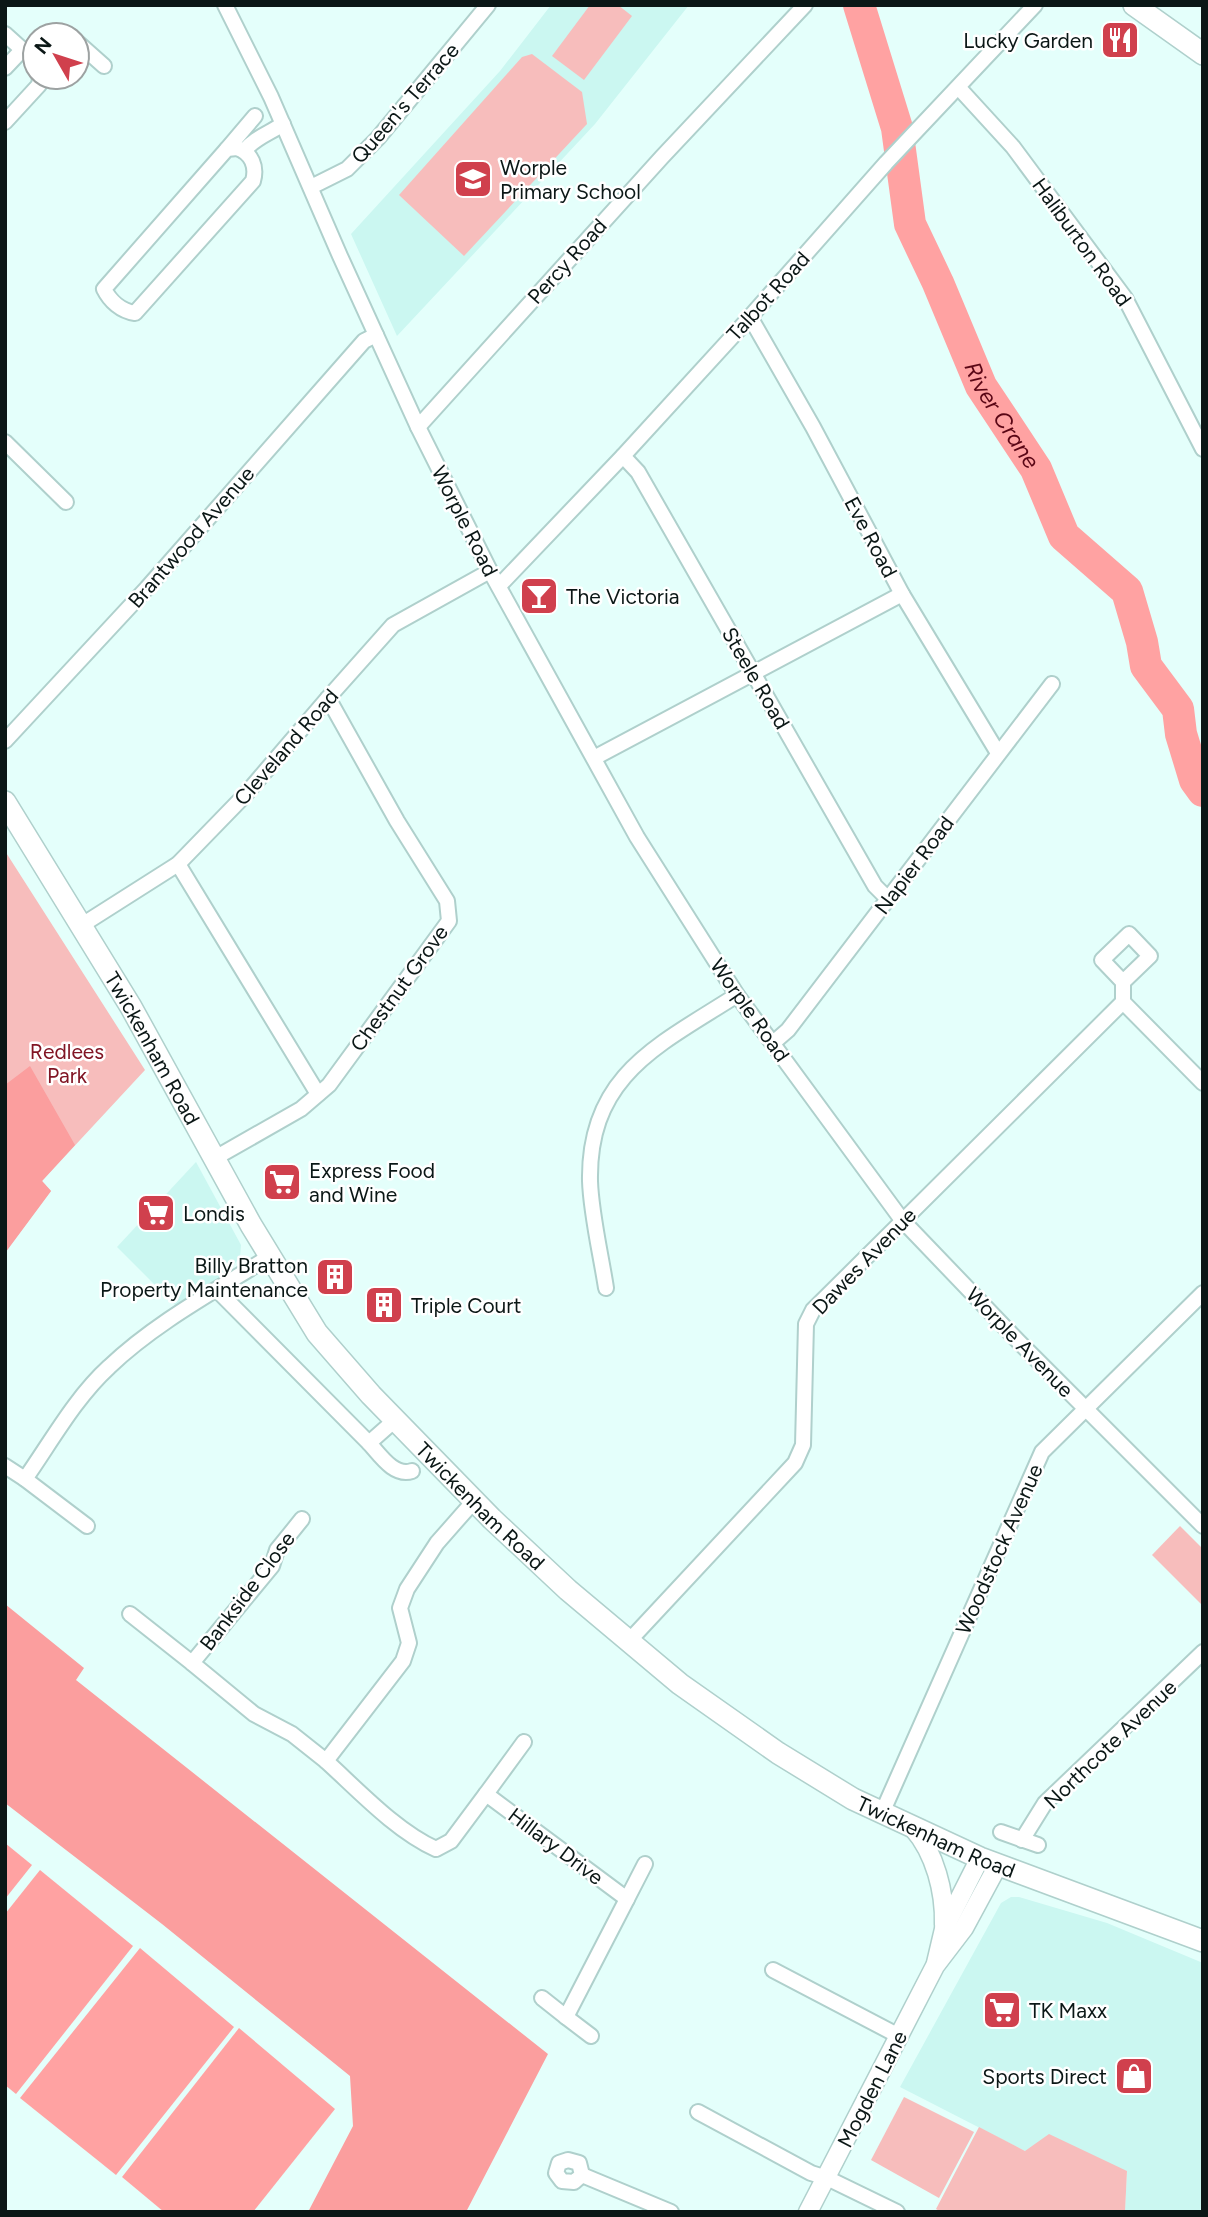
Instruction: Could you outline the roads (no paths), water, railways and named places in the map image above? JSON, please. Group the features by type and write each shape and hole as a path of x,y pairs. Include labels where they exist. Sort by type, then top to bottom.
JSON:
{"main road":[{"path":"1133,5 1203,54"},
{"name":"Twickenham Road","path":"5,802 82,925 269,1257 317,1333 333,1354 474,1501 568,1590 680,1684 795,1764 882,1813 989,1861 1203,1941"}],"street":[{"name":"Worple Road","path":"225,5 283,124 418,427 490,571 638,836 737,995 848,1149"},
{"name":"Queen's Terrace","path":"311,187 347,169 378,138 488,5"},
{"name":"Percy Road","path":"418,427 662,157 805,5"},
{"name":"Talbot Road","path":"499,586 624,456 886,163 1035,5"},
{"path":"5,34 21,49"},
{"path":"5,68 21,51"},
{"path":"91,54 104,66"},
{"name":"Haliburton Road","path":"959,88 1013,147 1125,298 1203,449"},
{"path":"5,122 33,91"},
{"path":"255,116 104,289 108,297 125,312 135,313 242,195 253,181 255,172 248,155 253,141 283,124"},
{"path":"227,149 248,155"},
{"name":"Eve Road","path":"750,317 813,427 902,594 998,753"},
{"name":"Brantwood Avenue","path":"5,741 147,588 364,341 376,335"},
{"path":"5,442 66,502"},
{"name":"Steele Road","path":"624,456 638,472 875,886 888,899"},
{"name":"Cleveland Road","path":"82,925 178,864 245,795 393,625 490,571"},
{"path":"594,758 902,594"},
{"name":"Napier Road","path":"773,1044 789,1030 1052,684"},
{"name":"Chestnut Grove","path":"215,1158 301,1109 329,1085 449,921 447,901 397,821 328,698"},
{"path":"178,864 318,1094"},
{"path":"1123,982 1124,1002 1203,1083"},
{"path":"606,1287 590,1183 592,1145 610,1095 626,1072 648,1053 737,995"},
{"name":"Dawes Avenue","path":"629,1641 794,1463 803,1445 806,1324 813,1310 1124,1002"},
{"name":"Worple Avenue","path":"848,1149 902,1220 1203,1526"},
{"path":"25,1479 83,1396 107,1369 135,1344 269,1257"},
{"path":"217,1290 392,1467 401,1472 412,1471"},
{"name":"Woodstock Avenue","path":"882,1813 1042,1452 1203,1293"},
{"path":"369,1443 395,1420"},
{"path":"5,1466 87,1526"},
{"path":"326,1761 402,1661 409,1643 400,1608 407,1589 437,1543 474,1501"},
{"name":"Bankside Close","path":"192,1663 272,1566 277,1550 302,1519"},
{"name":"Bankside Close","path":"130,1614 254,1714 292,1734 377,1807"},
{"name":"Northcote Avenue","path":"1022,1840 1045,1803 1203,1652"},
{"name":"Hillary Drive","path":"377,1807 422,1843 436,1850 451,1841 524,1742"},
{"name":"Hillary Drive","path":"486,1794 627,1899"},
{"name":"Mogden Lane","path":"912,1827 931,1854 942,1900 944,1929 935,1966"},
{"path":"1001,1832 1038,1845"},
{"name":"Mogden Lane","path":"944,1929 989,1861"},
{"name":"Mogden Lane","path":"808,2212 935,1966 964,1928 989,1861"},
{"name":"Hillary Drive","path":"566,2017 645,1864"},
{"path":"774,1970 900,2036"},
{"path":"542,1998 591,2036"},
{"path":"698,2112 811,2173 897,2212"},
{"path":"582,2175 671,2212"}],"waterway":[{"name":"River Crane","path":"859,5 897,128 910,224 981,386 1036,469 1064,536 1127,591 1146,666 1178,709 1181,734 1195,780 1203,791"}],"place":[{"name":"Lucky Garden","path":"1120,40"},
{"name":"Worple Primary School","path":"473,179"},
{"name":"The Victoria","path":"539,596"},
{"name":"Express Food and Wine","path":"282,1182"},
{"name":"Londis","path":"156,1213"},
{"name":"Billy Bratton Property Maintenance","path":"335,1277"},
{"name":"Triple Court","path":"384,1305"},
{"name":"TK Maxx","path":"1002,2010"},
{"name":"Sports Direct","path":"1134,2076"}],"park label":[{"name":"Redlees Park","path":"67,1063"}]}
